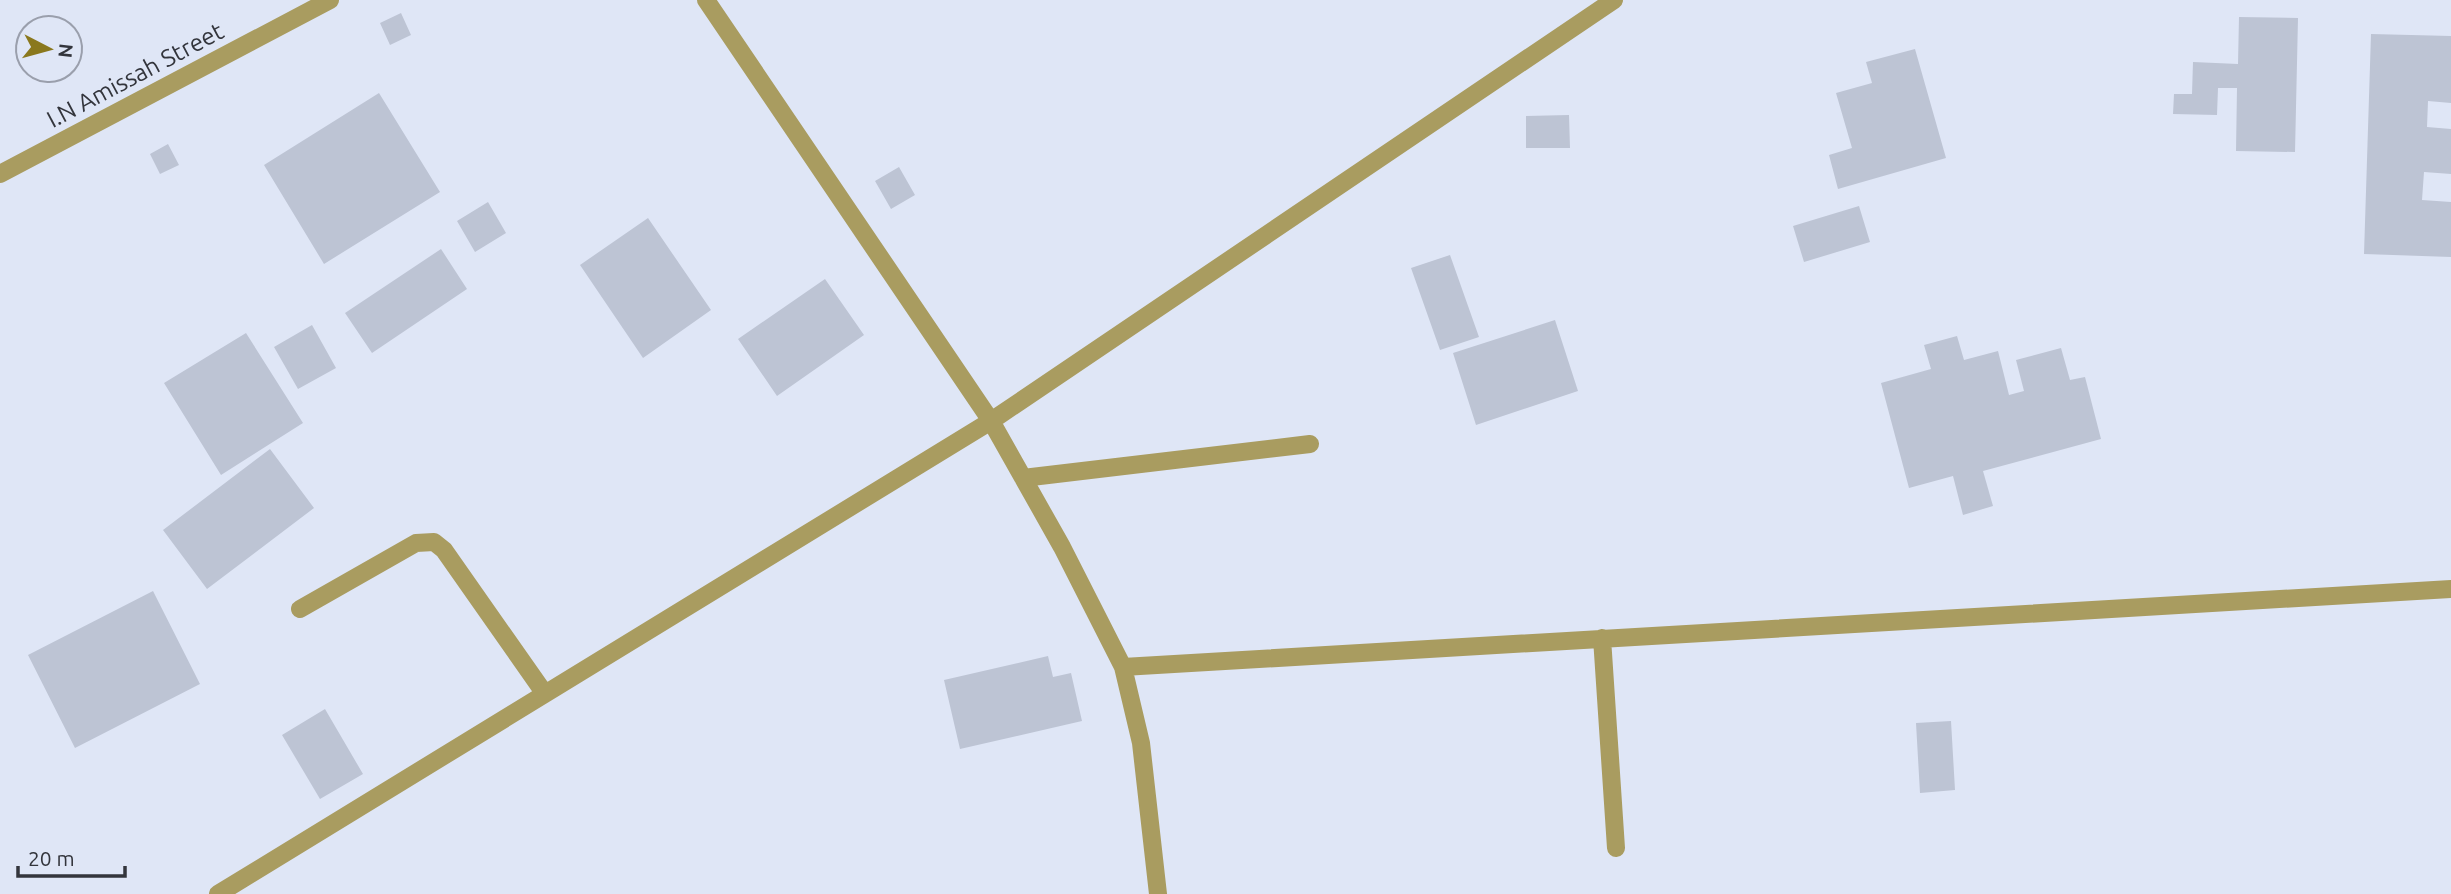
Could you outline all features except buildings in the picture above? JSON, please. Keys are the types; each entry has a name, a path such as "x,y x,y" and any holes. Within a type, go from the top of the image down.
{"street":[{"name":"I.N Amissah Street","path":"0,174 330,0"},
{"path":"706,0 991,421 1062,547 1123,667 1141,743 1158,894"},
{"path":"218,894 991,421 1614,0"},
{"path":"1023,478 1310,444"},
{"path":"300,609 416,543 434,542 444,550 544,694"},
{"path":"1123,667 2451,589"},
{"path":"1602,638 1616,848"}]}
